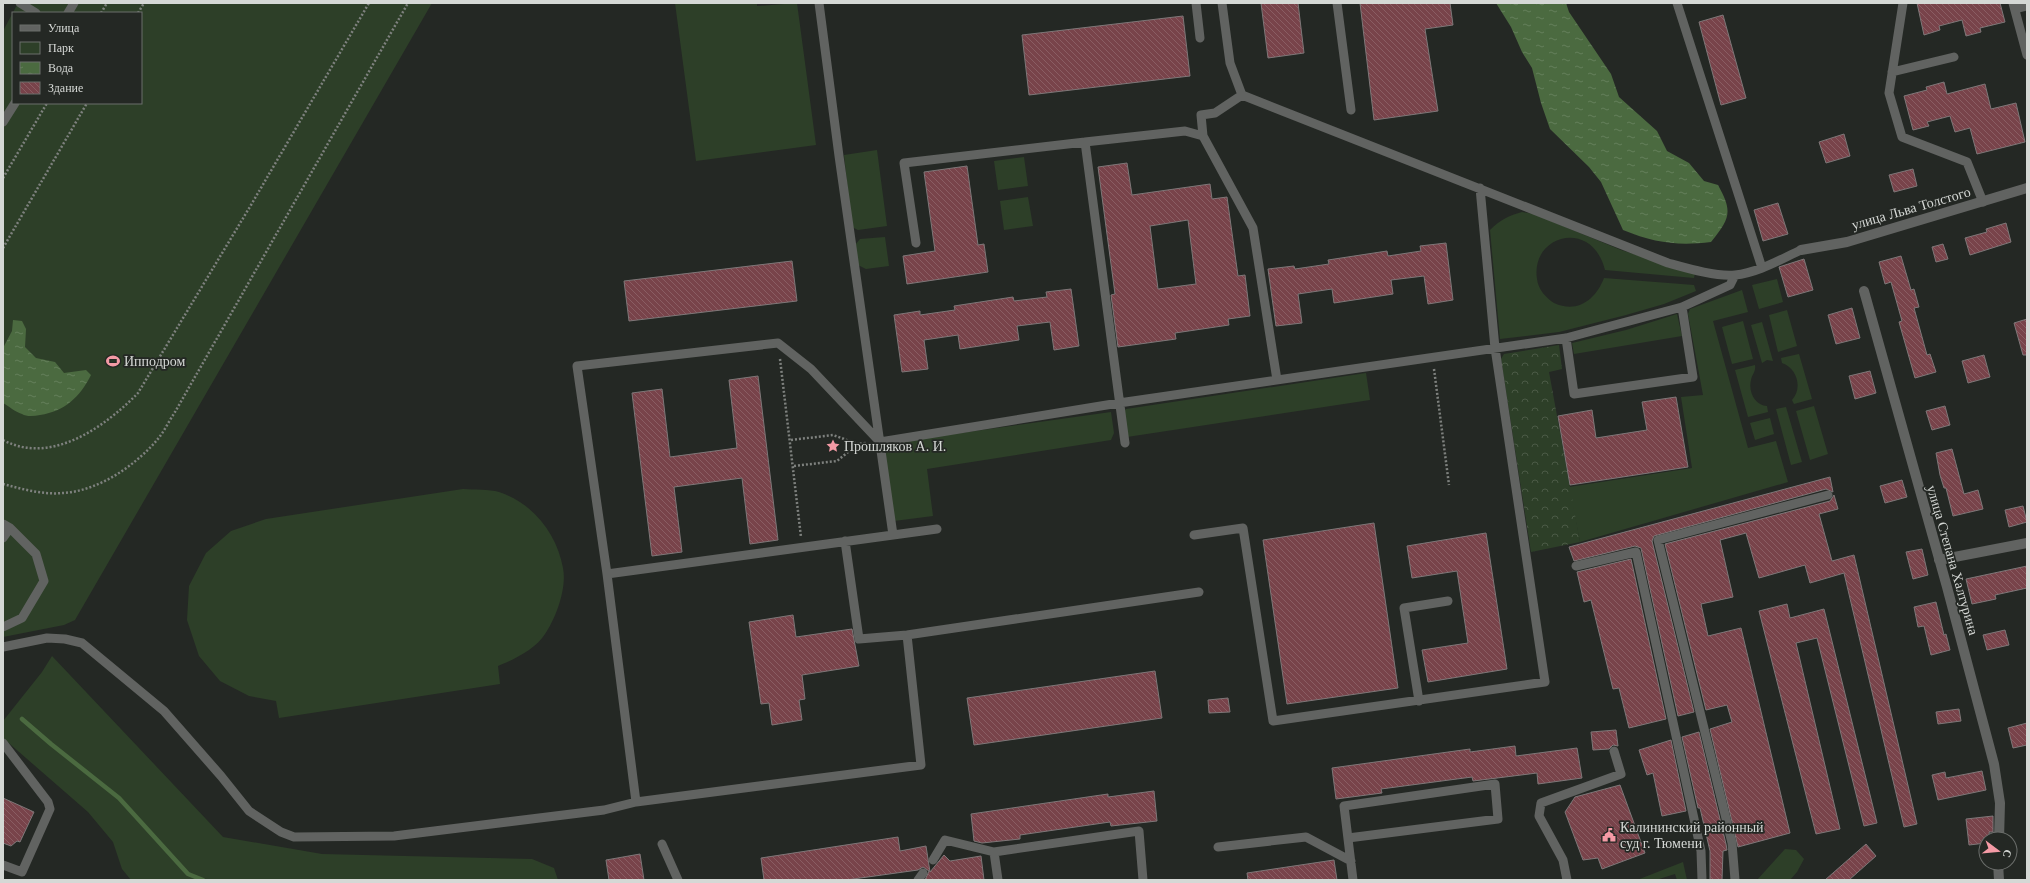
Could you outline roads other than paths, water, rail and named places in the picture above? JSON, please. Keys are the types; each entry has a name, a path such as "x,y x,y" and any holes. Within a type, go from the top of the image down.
{"street":[{"name":"улица Льва Толстого","path":"1801,250 1847,242 2027,188"},
{"name":"улица Степана Халтурина","path":"1864,291 1994,764 2000,803 1999,831"},
{"path":"1939,560 2027,543"}],"lane":[{"path":"20,3 34,12"},
{"path":"69,12 74,3"},
{"path":"820,3 838,156 893,535"},
{"path":"1196,3 1200,38"},
{"path":"1222,3 1230,63 1242,95 1480,188 1668,264 1700,271 1735,275 1762,268 1801,250"},
{"path":"1337,3 1351,110"},
{"path":"1677,3 1762,268"},
{"path":"1903,3 1889,93 1902,137 1967,162 1983,202"},
{"path":"2027,6 2014,6 2027,55"},
{"path":"1892,72 1954,56"},
{"path":"1242,95 1215,113 1201,116 1203,136 1253,228 1277,380"},
{"path":"3,122 14,104"},
{"path":"916,243 904,163 1185,131 1203,136"},
{"path":"1085,142 1125,443"},
{"path":"1194,535 1243,528 1273,721 1545,682 1495,348 1480,188"},
{"path":"880,442 1119,403 1566,338 1682,307 1730,285 1735,275"},
{"path":"1566,338 1574,394 1693,377 1682,307"},
{"path":"636,802 607,574 577,366 778,343 811,369 880,442"},
{"path":"1735,880 1732,843 1658,540 1828,495"},
{"path":"3,538 6,526 36,554 44,581 22,618 3,627"},
{"path":"607,574 802,546 937,529"},
{"path":"845,541 859,639 907,635 1199,592"},
{"path":"1576,566 1636,552 1701,851 1702,880"},
{"path":"1419,701 1404,608 1448,601"},
{"path":"3,647 47,638 65,639 82,643 164,711 221,776 249,811 281,832 294,837 394,836 604,810 636,802 921,765 907,635"},
{"path":"3,743 48,802 50,809 22,872 3,865"},
{"path":"1567,880 1563,860 1539,816 1541,803 1621,774 1614,751"},
{"path":"1348,838 1498,819 1495,784 1344,806 1353,880"},
{"path":"933,860 945,840 994,852 1138,831 1143,880"},
{"path":"1218,847 1306,837 1351,861"},
{"path":"662,844 678,880"},
{"path":"994,852 998,880"}],"water":[{"path":"1496,3 1566,3 1569,12 1611,74 1619,97 1657,131 1667,151 1689,163 1704,181 1718,185 1726,202 1727,215 1726,221 1711,242 1688,244 1656,241 1623,230 1601,182 1589,167 1550,129 1541,103 1532,68 1522,52 1511,27"},
{"path":"13,320 22,321 26,329 25,347 36,358 55,362 64,373 86,370 91,375 82,390 71,402 49,413 28,416 17,412 3,403 3,348 12,331"}],"waterway":[{"path":"22,719 119,798 188,874 203,880"}],"place":[{"name":"Ипподром","path":"113,361"},
{"name":"Прошляков А. И.","path":"833,446"},
{"name":"Калининский районный суд г. Тюмени","path":"1609,835"}]}
